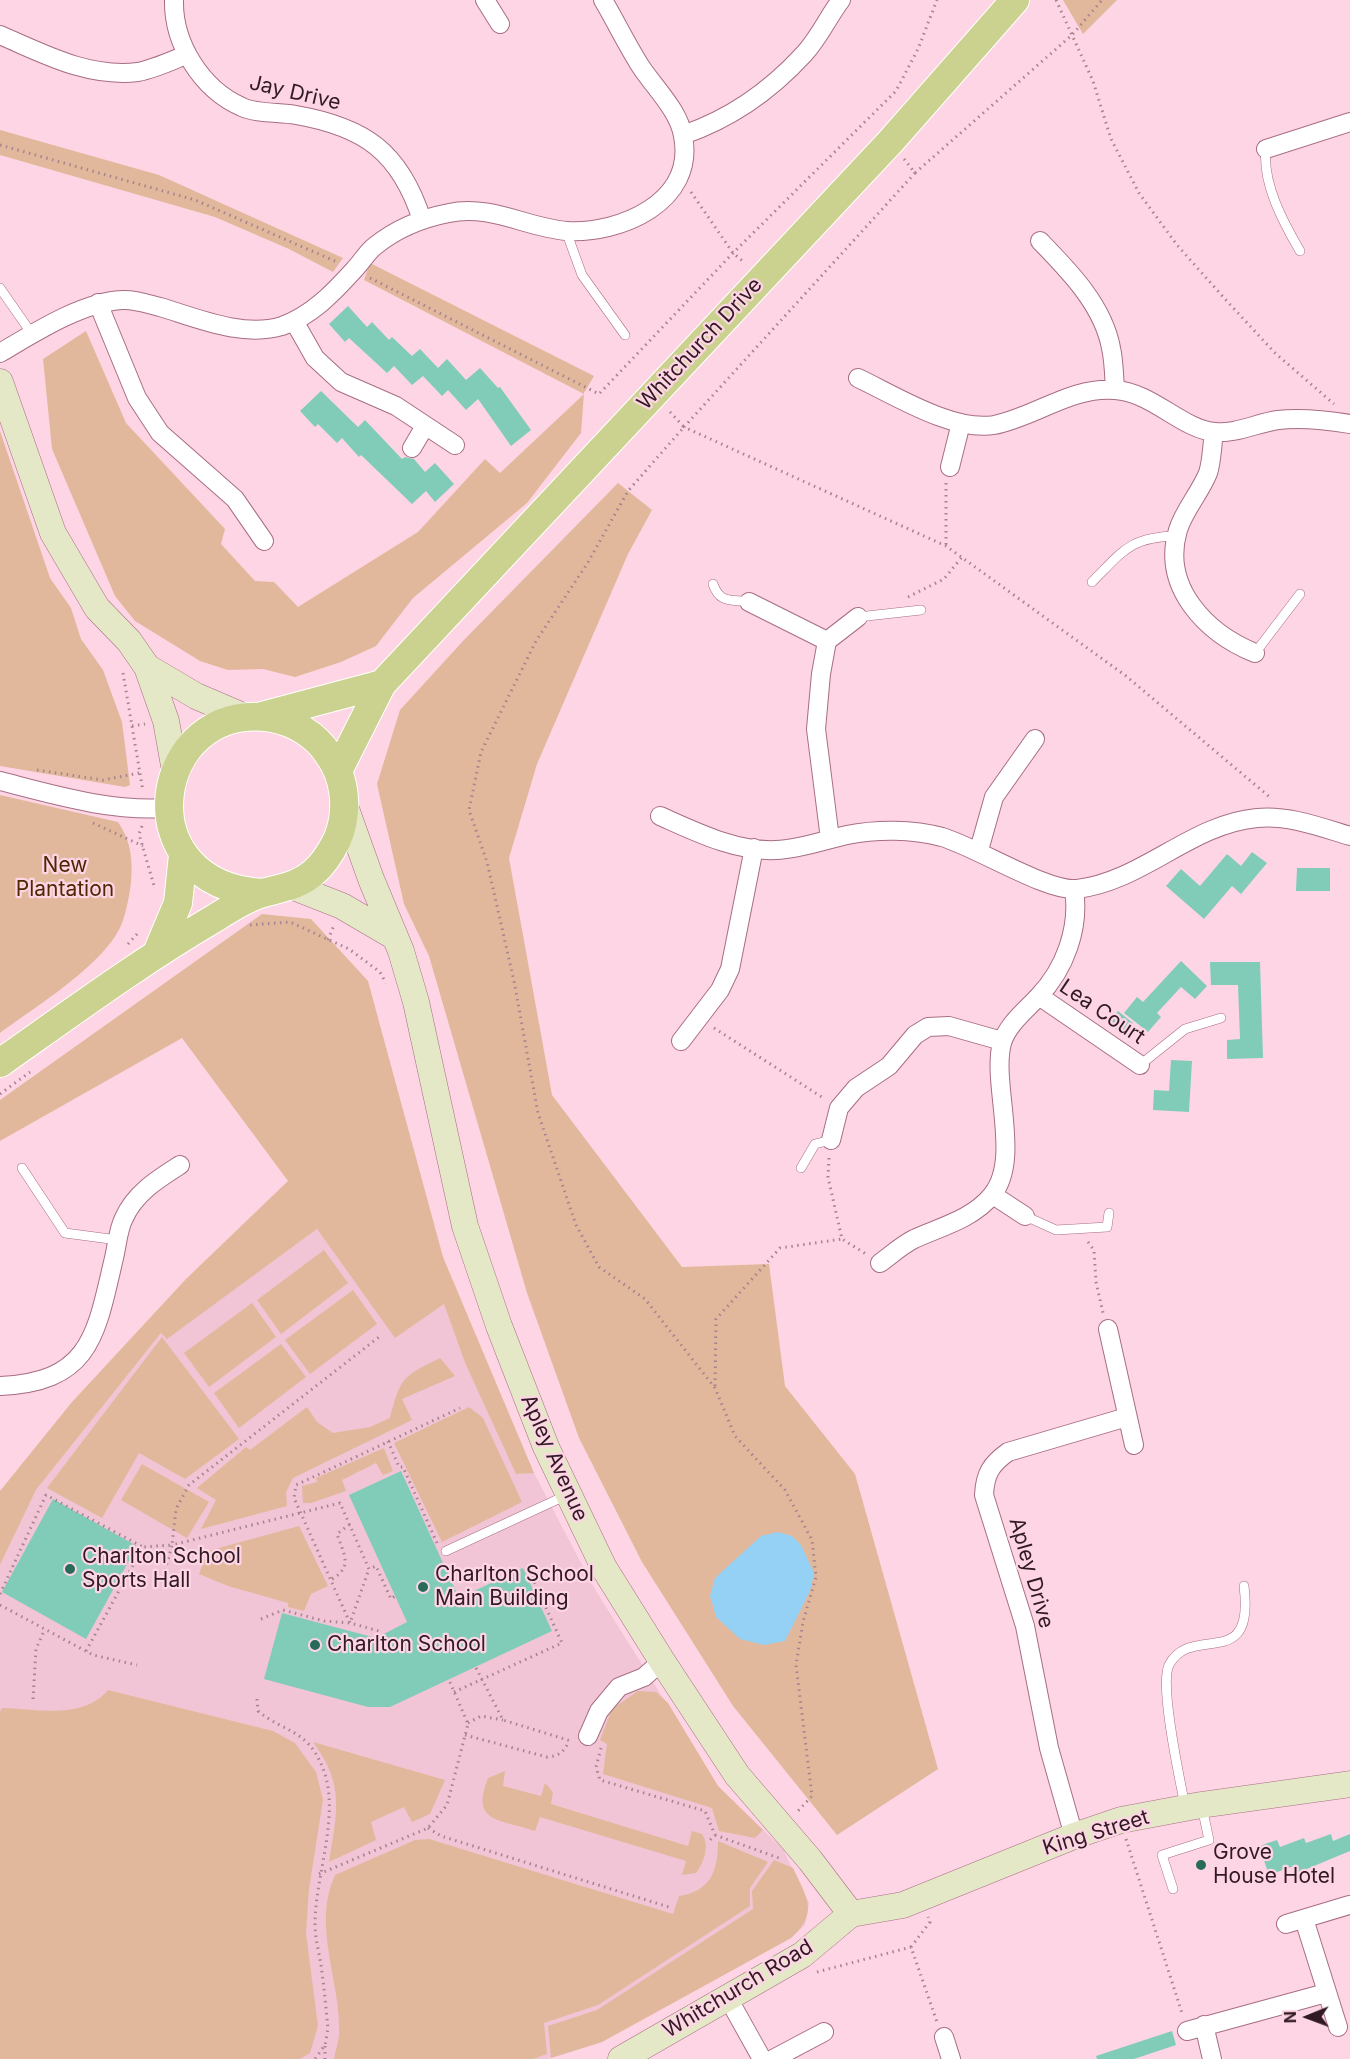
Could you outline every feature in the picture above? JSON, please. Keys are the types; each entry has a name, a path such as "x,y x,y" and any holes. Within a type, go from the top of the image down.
{"main road":[{"name":"Whitchurch Drive","path":"338,771 382,684 891,141 1015,0"},
{"path":"263,893 240,892 218,885 198,872 183,855 172,832 168,808 169,789 175,771 191,745 216,726 382,684"},
{"path":"148,943 218,916 263,893 291,886 313,873 330,854 341,831 345,806 338,771 328,753 315,738 299,727 280,719 253,716"},
{"path":"0,1063 148,943 178,903 183,855"}],"street":[{"name":"Jay Drive","path":"174,0 177,30 186,56 212,86 242,107 335,123 361,134 387,154 414,198 422,220"},
{"path":"485,0 500,24"},
{"path":"0,352 98,303 125,299 247,330 279,327 294,321 328,298 374,246 422,220 452,212 486,212 566,231 599,230 629,221 649,211 664,200 676,180 684,153 683,135 675,115 640,64 603,0"},
{"path":"683,135 704,128 751,103 805,53 833,3"},
{"path":"0,35 75,66 108,72 139,72 186,56"},
{"path":"1266,148 1350,122"},
{"path":"1040,242 1078,280 1099,316 1111,346 1115,390"},
{"path":"98,303 137,398 160,433 235,499 264,541"},
{"path":"294,321 315,358 341,382 396,406 455,446"},
{"path":"858,378 961,423 992,425 1069,397 1088,392 1115,390 1136,394 1196,426 1214,432 1299,418 1350,424"},
{"path":"0,382 53,534 97,608 129,641 147,667 166,722 175,771"},
{"path":"950,467 961,423"},
{"path":"412,448 425,426"},
{"path":"1214,432 1209,471 1176,536 1173,555 1184,597 1204,621 1238,646 1255,653"},
{"path":"749,602 827,641"},
{"path":"830,839 816,729 821,674 827,641 858,617"},
{"path":"147,667 196,696 253,716"},
{"path":"979,850 994,797 1035,739"},
{"path":"0,781 104,805 147,810 168,808"},
{"name":"Apley Avenue","path":"345,806 395,937 416,1002 465,1226 499,1326 546,1447 604,1568 737,1775 851,1914"},
{"path":"660,816 700,834 754,848 776,850 850,834 905,831 941,837 979,850 1049,884 1074,889 1102,883 1135,871 1203,833 1235,822 1257,818 1292,819 1350,836"},
{"path":"681,1041 720,990 730,969 754,848"},
{"path":"291,886 342,906 395,937"},
{"path":"880,1263 911,1240 959,1221 993,1195 1002,1171 1005,1147 999,1062 1002,1041 1022,1012 1039,996 1068,952 1074,924 1074,889"},
{"name":"Lea Court","path":"1039,996 1140,1065"},
{"path":"831,1140 839,1108 856,1088 889,1066 915,1035 928,1027 949,1026 1002,1041"},
{"path":"0,1386 18,1385 55,1377 77,1361 94,1335 124,1218 147,1187 180,1165"},
{"path":"993,1195 1025,1216"},
{"path":"1108,1329 1134,1445"},
{"name":"Apley Drive","path":"1074,1836 1049,1748 1025,1626 984,1495 985,1478 993,1463 1008,1452 1127,1417"},
{"path":"586,1742 599,1711 619,1687 644,1677 663,1661"},
{"name":"King Street","path":"851,1914 896,1906 920,1898 1074,1836 1121,1820 1193,1807 1349,1788"},
{"path":"1286,1924 1349,1905"},
{"name":"Whitchurch Road","path":"621,2059 802,1955 851,1914"},
{"path":"1304,1919 1338,2027"},
{"path":"1186,2027 1204,2025 1326,1993"},
{"path":"728,1998 762,2059"},
{"path":"1204,2025 1212,2059"},
{"path":"773,2059 824,2032"},
{"path":"944,2037 951,2059"}],"lane":[{"path":"1266,148 1264,161 1270,182 1285,225 1300,251"},
{"path":"566,231 582,275 625,335"},
{"path":"0,288 32,334"},
{"path":"1092,582 1128,547 1144,538 1176,536"},
{"path":"713,584 717,595 723,601 749,602"},
{"path":"1255,653 1300,594"},
{"path":"858,617 921,610"},
{"path":"1140,1065 1185,1029 1221,1017"},
{"path":"801,1168 815,1144 831,1140"},
{"path":"22,1168 65,1233 118,1240"},
{"path":"1025,1216 1056,1230 1107,1227 1109,1213"},
{"path":"446,1551 569,1494"},
{"path":"1173,1889 1162,1855 1209,1840 1193,1807 1174,1744 1167,1690 1168,1667 1176,1655 1188,1648 1229,1641 1234,1636 1247,1610 1244,1586"}],"path":[{"path":"0,145 195,200 354,270 599,394 733,253 896,91 918,49 937,0"},
{"path":"782,1828 812,1797 796,1665 803,1622 816,1577 812,1540 785,1490 735,1436 715,1388 645,1299 599,1267 576,1225 538,1113 514,981 487,861 469,810 481,752 536,641 588,564 628,491 915,173 1072,35 1102,0"},
{"path":"1056,1 1094,81 1111,139 1145,201 1177,245 1268,345 1338,407"},
{"path":"891,141 915,173"},
{"path":"676,180 687,187 733,253 761,279"},
{"path":"653,394 684,427 946,546 1126,676 1274,801 1275,818"},
{"path":"946,546 944,487 950,467"},
{"path":"904,598 944,579 962,557"},
{"path":"129,641 122,666 141,783"},
{"path":"34,770 103,780 139,773"},
{"path":"86,819 143,846"},
{"path":"140,834 156,892"},
{"path":"243,926 290,922 349,949 380,972 390,989"},
{"path":"123,948 148,943"},
{"path":"699,1018 839,1108"},
{"path":"0,1094 39,1066"},
{"path":"831,1140 828,1177 842,1239"},
{"path":"715,1388 716,1319 780,1248 842,1239 880,1263"},
{"path":"1080,1242 1090,1242 1094,1250 1095,1282 1108,1329"},
{"path":"162,1582 172,1545 176,1509 189,1485 380,1337"},
{"path":"350,1623 294,1497 296,1485 460,1408"},
{"path":"388,1441 399,1467 403,1467 438,1546 446,1551"},
{"path":"0,1594 46,1495 143,1547 172,1545 340,1503 369,1569 350,1623"},
{"path":"332,1579 345,1567 347,1558 337,1534 350,1524"},
{"path":"86,1651 143,1547"},
{"path":"369,1569 376,1566 391,1599 395,1596"},
{"path":"454,1692 562,1643 540,1599 527,1566"},
{"path":"0,1605 86,1651 136,1665"},
{"path":"261,1620 283,1610 324,1621 350,1623 379,1631 381,1636"},
{"path":"33,1700 36,1649 45,1629"},
{"path":"476,1668 503,1720"},
{"path":"319,1874 428,1828 447,1805 468,1724 449,1680"},
{"path":"257,1699 258,1711 268,1720 296,1731 322,1764 329,1788 329,1818 319,1874 315,1927 328,2029 325,2059"},
{"path":"468,1724 481,1716 503,1720 569,1741 586,1742 601,1748 596,1767 600,1780 705,1811 715,1835 785,1860"},
{"path":"465,1735 547,1757 556,1756 565,1750 569,1741"},
{"path":"1121,1820 1186,2027"},
{"path":"428,1828 441,1836 672,1908"},
{"path":"710,1840 715,1835"},
{"path":"802,1955 812,1974 911,1947 930,1922 920,1898"},
{"path":"911,1947 944,2037"},
{"path":"315,2059 325,2045"}],"shaded area":[{"name":"Charlton School","path":"317,1229 395,1337 444,1303 465,1363 516,1473 534,1473 593,1586 718,1786 783,1849 809,1903 805,1925 791,1938 602,2042 548,2059 0,2059 0,1565 36,1490 161,1333 167,1338"}],"green space":[{"path":"1063,0 1117,0 1083,34"},
{"path":"0,130 159,175 343,258 333,272 289,249 215,217 0,155"},
{"path":"370,263 594,376 584,394 364,280"},
{"path":"86,331 126,423 225,529 221,544 255,581 274,582 298,607 418,532 485,459 500,473 584,394 581,433 527,503 413,598 376,646 341,662 295,677 263,669 228,670 200,661 135,621 115,596 52,449 43,359"},
{"path":"0,431 50,578 71,608 81,639 103,670 122,722 130,785 125,787 0,766"},
{"path":"618,483 652,510 628,554 537,764 509,858 552,1095 682,1267 769,1264 785,1386 855,1474 938,1769 837,1835 733,1706 642,1562 579,1438 527,1293 429,956 404,904 377,784 400,710 463,641"},
{"name":"New Plantation","path":"0,795 118,822 128,844 132,866 127,908 114,938 86,969 0,1033"},
{"path":"262,914 311,919 368,981 443,1257 534,1473 516,1474 465,1363 444,1304 395,1338 317,1229 167,1339 161,1333 36,1490 0,1565 0,1491 72,1402 186,1279 288,1181 182,1038 0,1141 0,1100"},
{"path":"324,1250 348,1283 281,1334 257,1300"},
{"path":"353,1290 377,1324 310,1374 285,1340"},
{"path":"252,1303 276,1337 209,1387 184,1353"},
{"path":"162,1337 239,1439 185,1479 139,1453 102,1518 47,1488"},
{"path":"281,1344 306,1377 239,1428 214,1393"},
{"path":"440,1358 455,1376 402,1399 412,1420 293,1478 286,1492 287,1506 201,1529 216,1500 197,1488 246,1447 250,1450 307,1407 317,1422 333,1433 370,1427 390,1418 397,1394 405,1380"},
{"path":"469,1407 483,1418 522,1502 442,1542 394,1443"},
{"path":"384,1448 393,1471 383,1475 376,1463 342,1480 346,1491 311,1503 303,1503 302,1486 317,1482 316,1478"},
{"path":"142,1464 209,1502 187,1538 121,1500"},
{"path":"299,1526 328,1586 311,1594 304,1611 288,1607 288,1603 228,1586 199,1574 208,1551"},
{"path":"108,1690 273,1731 295,1743 316,1772 323,1800 309,1889 306,1933 318,2026 310,2053 300,2059 0,2059 0,1712 2,1708 44,1711 73,1709 86,1706"},
{"path":"638,1691 656,1692 668,1703 718,1786 763,1830 755,1838 719,1831 712,1808 603,1774 607,1744 600,1740 612,1709"},
{"path":"313,1742 445,1780 430,1814 412,1822 404,1807 371,1822 376,1840 329,1862 336,1799 330,1772"},
{"path":"505,1771 503,1786 541,1796 545,1783 553,1792 551,1804 688,1846 692,1831 702,1834 706,1849 701,1864 696,1873 682,1875 686,1861 540,1817 535,1831 500,1821 486,1811 483,1804 483,1793 488,1778"},
{"path":"429,1839 673,1914 679,1896 699,1890 710,1878 716,1862 718,1841 768,1862 750,1888 750,1906 598,2005 544,2023 547,2054 533,2059 334,2059 339,2036 339,2016 329,1955 326,1914 328,1894 335,1875 415,1840"},
{"path":"774,1860 793,1868 808,1905 805,1921 791,1938 602,2042 551,2058 548,2026 597,2010 753,1909 752,1891"}],"water":[{"path":"778,1532 792,1536 801,1545 814,1573 810,1591 785,1641 764,1645 740,1639 716,1617 710,1596 715,1578 761,1536"}],"building":[{"path":"348,306 367,327 372,322 389,340 392,337 412,356 420,349 438,368 447,359 466,380 480,368 498,388 500,387 531,430 511,446 478,399 466,410 448,390 442,396 423,376 412,385 394,366 387,373 349,338 345,342 329,324"},
{"path":"321,391 358,427 365,420 402,459 405,457 414,459 425,472 435,463 454,484 435,502 426,491 412,504 361,455 359,457 342,438 337,443 318,424 315,427 300,411"},
{"path":"1252,852 1267,863 1241,894 1232,886 1204,919 1166,886 1181,869 1200,886 1227,854 1241,866"},
{"path":"1297,868 1330,868 1330,891 1296,891"},
{"path":"1181,961 1207,986 1195,999 1181,987 1157,1013 1161,1017 1148,1032 1124,1013 1137,997 1143,1002"},
{"path":"1210,962 1260,962 1263,1058 1227,1059 1227,1040 1240,1039 1238,985 1211,985"},
{"path":"1118,1011 1133,1023 1123,1035 1108,1023"},
{"path":"1171,1060 1192,1061 1189,1112 1153,1110 1154,1090 1169,1091"},
{"name":"Charlton School Main Building","path":"401,1471 459,1598 523,1568 552,1631 390,1707 368,1707 264,1679 282,1613 376,1638 407,1622 349,1495"},
{"name":"Charlton School Sports Hall","path":"53,1499 137,1546 86,1639 2,1592"},
{"path":"1331,1834 1333,1841 1350,1834 1350,1851 1297,1873 1294,1866 1269,1875 1259,1846 1277,1840 1280,1847 1304,1838 1306,1843"},
{"path":"1172,2031 1176,2045 1134,2059 1097,2059 1096,2056"}],"place":[{"name":"Charlton School Sports Hall","path":"70,1569"},
{"name":"Charlton School Main Building","path":"423,1587"},
{"name":"Charlton School","path":"315,1645"},
{"name":"Grove House Hotel","path":"1201,1865"}]}
